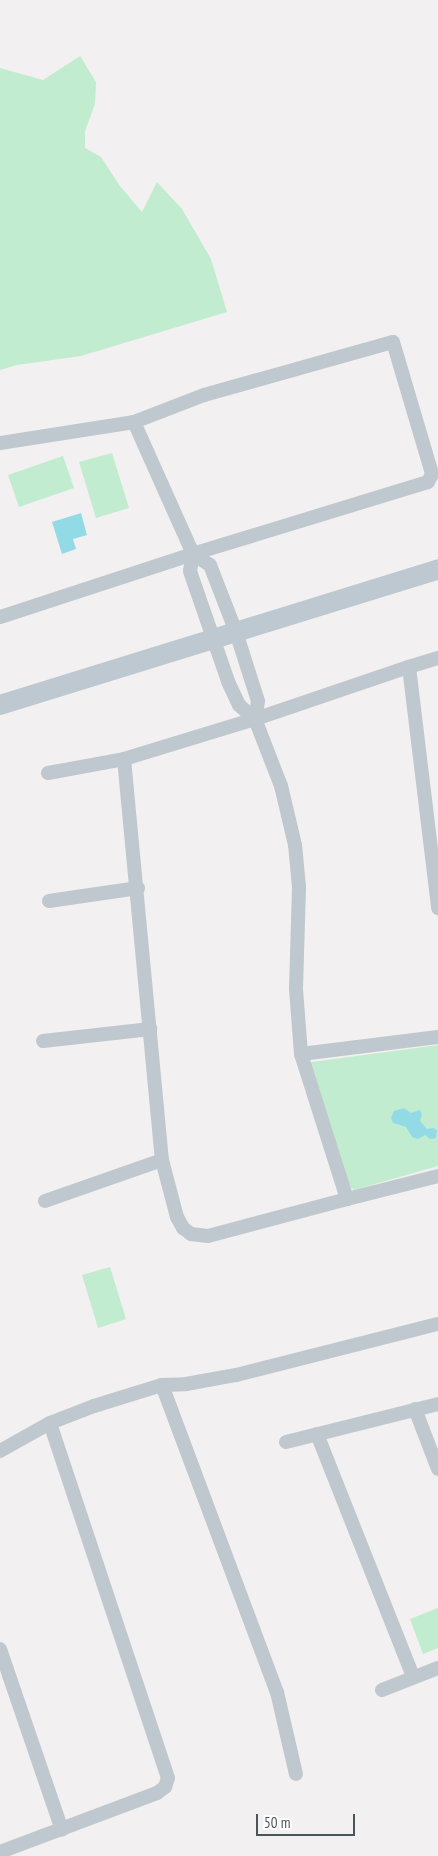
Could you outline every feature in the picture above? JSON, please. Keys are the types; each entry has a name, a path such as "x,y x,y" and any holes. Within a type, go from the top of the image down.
{"street":[{"path":"0,443 134,422 204,395 393,342 432,474 428,482 193,554 0,617"},
{"path":"134,422 193,554 210,565 236,632 258,700 255,719"},
{"path":"193,554 190,571 214,640 239,705 255,719 281,786 295,845 299,887 296,990 301,1054 347,1199"},
{"path":"0,705 438,569"},
{"path":"48,773 124,758 255,719 438,658"},
{"path":"410,667 438,908"},
{"path":"124,758 138,888 162,1160 176,1218 183,1228 191,1234 208,1236 438,1176"},
{"path":"49,902 138,888"},
{"path":"43,1041 150,1029"},
{"path":"301,1054 438,1037"},
{"path":"45,1201 162,1160"},
{"path":"0,1451 50,1424 94,1406 162,1385 186,1384 236,1375 438,1324"},
{"path":"162,1385 277,1692 296,1774"},
{"path":"286,1442 438,1404"},
{"path":"415,1409 438,1469"},
{"path":"0,1852 158,1793 165,1787 168,1778 50,1424"},
{"path":"317,1434 413,1677"},
{"path":"0,1650 62,1830"},
{"path":"382,1690 438,1668"}],"green space":[{"path":"80,56 96,82 95,104 85,131 85,148 101,157 120,186 142,212 157,182 182,209 211,259 227,312 81,356 17,365 0,370 0,68 43,80"},
{"path":"112,453 129,508 96,518 79,462"},
{"path":"63,456 74,488 19,507 8,475"},
{"path":"438,1045 438,1166 354,1190 344,1183 306,1066 312,1062"},
{"path":"110,1267 126,1319 98,1328 82,1275"},
{"path":"438,1608 438,1648 423,1654 410,1619"}],"water":[{"path":"81,513 87,535 73,539 76,549 62,554 52,522"},
{"path":"404,1108 411,1113 420,1110 422,1114 420,1121 427,1129 433,1128 437,1130 436,1138 430,1139 425,1135 418,1139 412,1137 406,1127 393,1123 391,1118 394,1111"}]}
